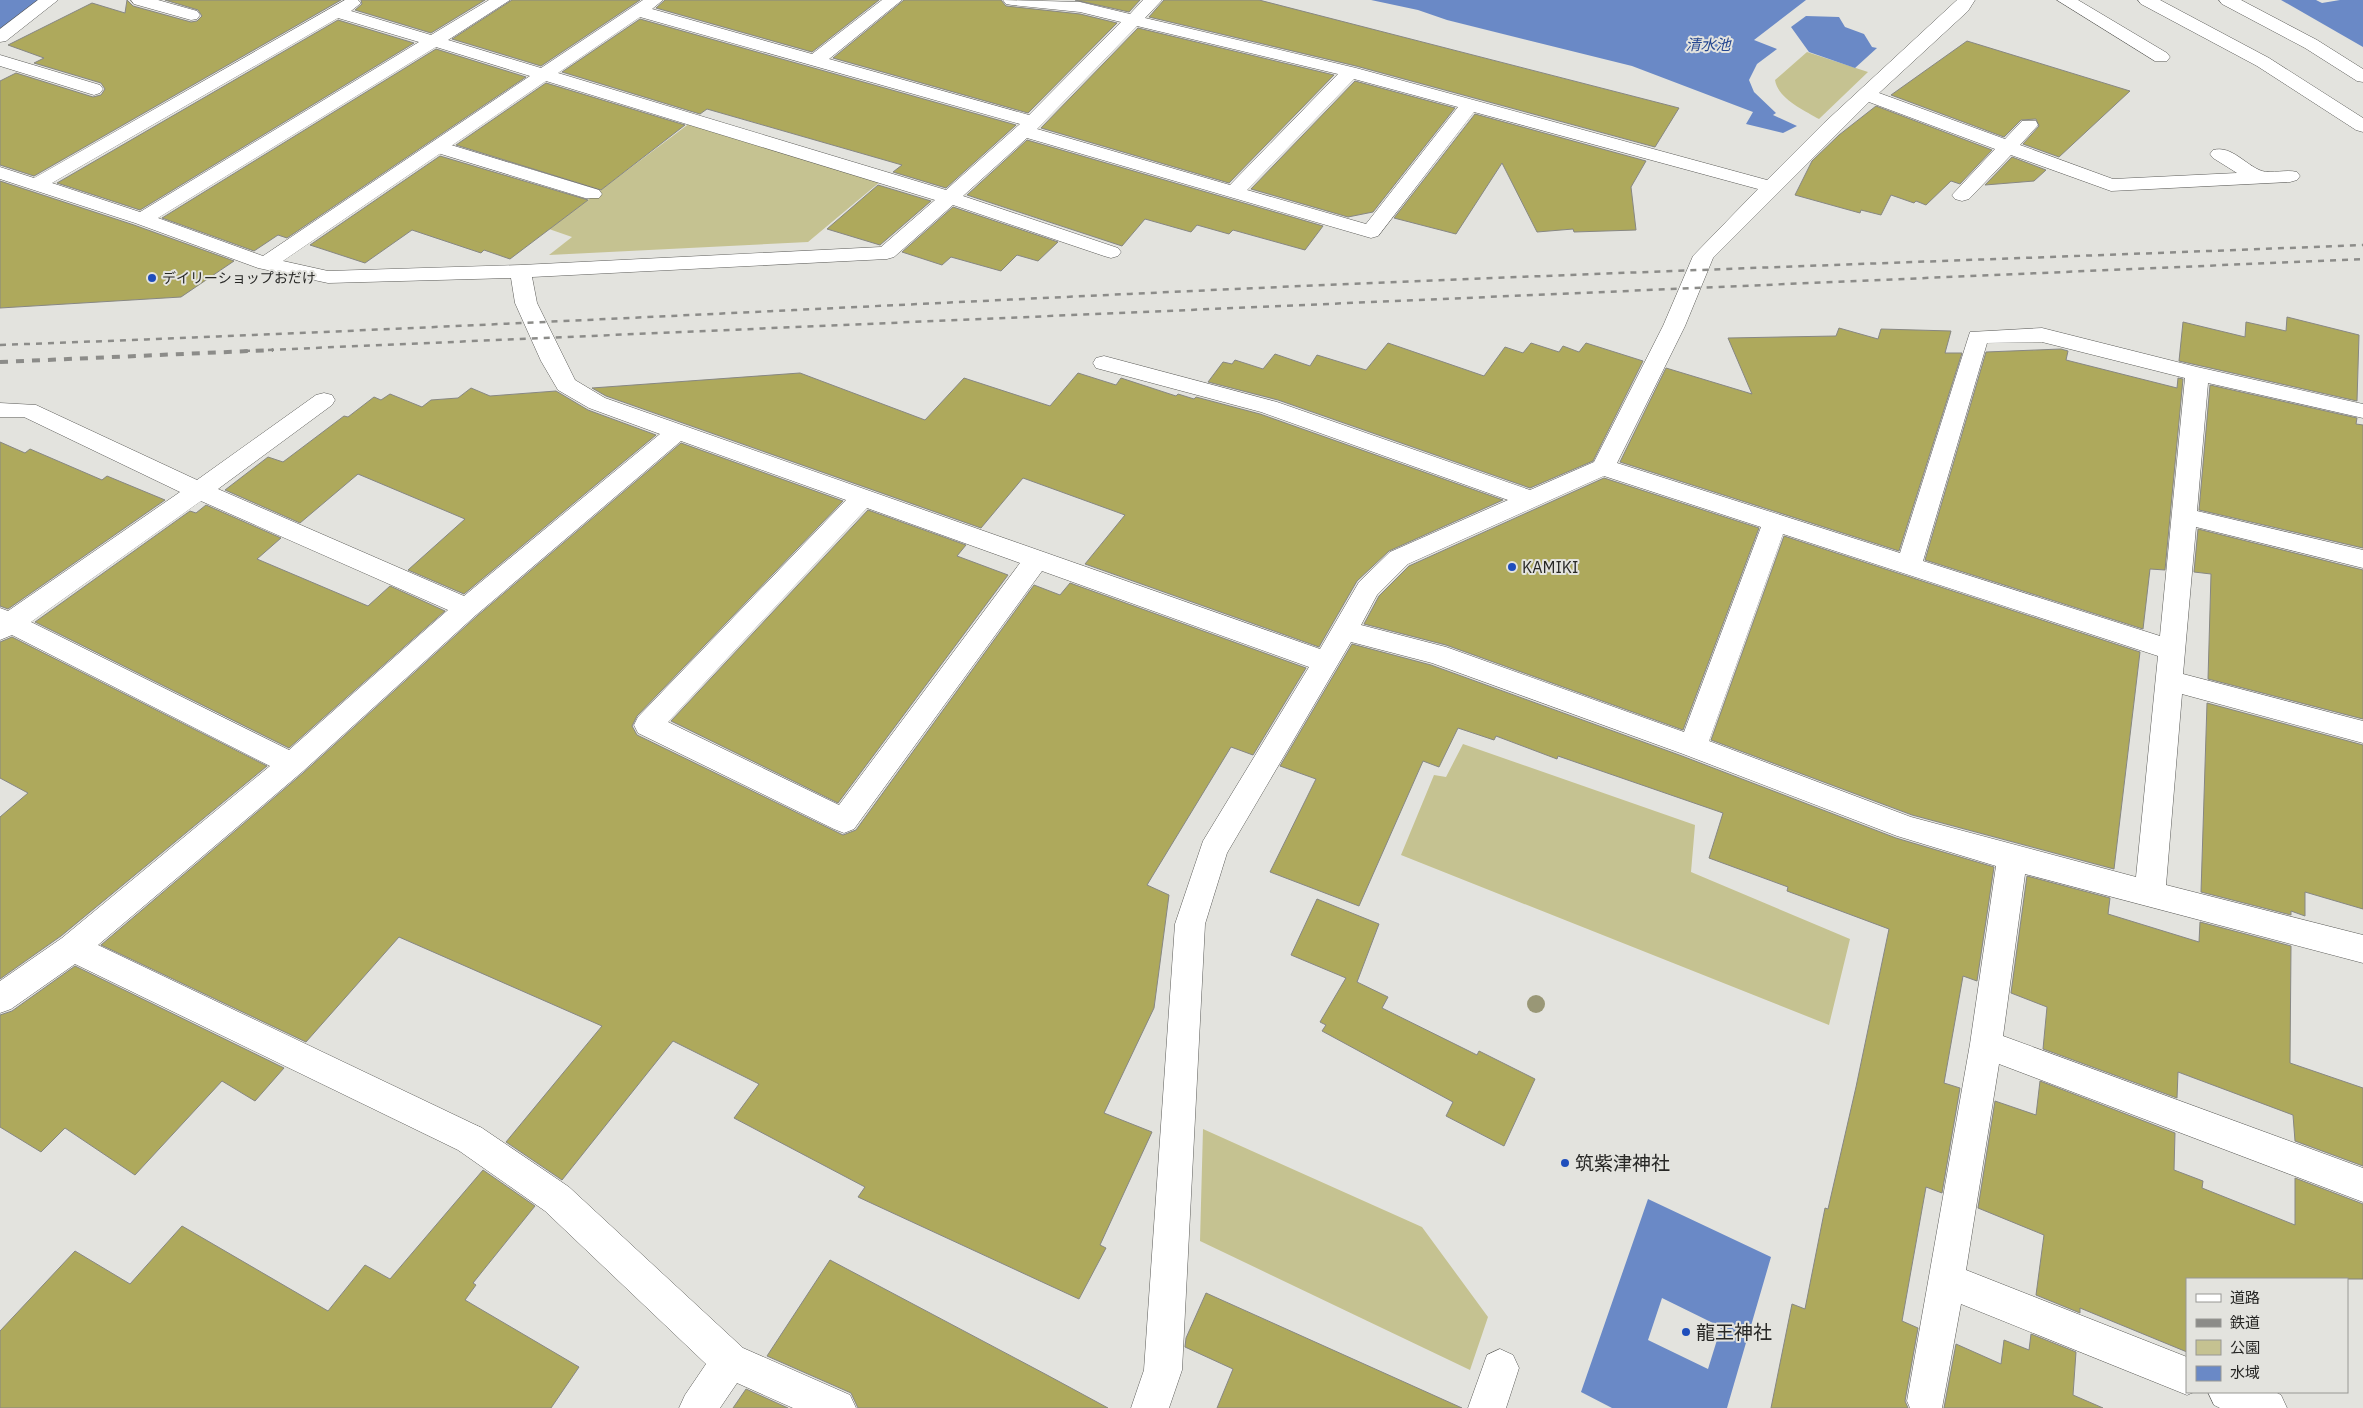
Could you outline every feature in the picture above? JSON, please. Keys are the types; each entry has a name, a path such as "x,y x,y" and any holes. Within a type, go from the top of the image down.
{"street":[{"path":"0,37 50,0"},
{"path":"140,0 191,15"},
{"path":"35,185 357,0"},
{"path":"142,219 501,0"},
{"path":"266,264 654,0"},
{"path":"815,61 893,0"},
{"path":"1012,0 1080,7 1350,72 1771,186"},
{"path":"0,174 142,219 266,264 328,277 521,271 887,253 1029,127 1153,0"},
{"path":"2066,0 2161,57"},
{"path":"2147,0 2263,62 2363,126"},
{"path":"2228,0 2311,44 2363,77"},
{"path":"1150,1408 1163,1370 1190,924 1213,850 1346,631 1368,589 1399,558 1602,467 1674,326 1703,256 1830,127 1867,95 1958,3"},
{"path":"638,11 815,61 1234,192 1371,232 1470,104"},
{"path":"337,12 951,198 1111,252"},
{"path":"0,60 94,89"},
{"path":"1234,192 1350,72"},
{"path":"1867,95 2111,185 2290,176"},
{"path":"1962,195 2029,125"},
{"path":"438,147 592,194"},
{"path":"2220,154 2260,178"},
{"path":"521,271 526,303 552,361 566,385 597,403 1326,662"},
{"path":"1909,566 1978,338 2042,335 2197,374 2363,411"},
{"path":"1104,363 1268,407 1531,499"},
{"path":"2150,894 2197,374"},
{"path":"3,623 199,491 324,400"},
{"path":"2,411 28,410 199,491 467,608"},
{"path":"0,999 73,948 292,764 467,608 678,431"},
{"path":"1602,467 2172,650"},
{"path":"863,497 648,725 844,821 1037,559"},
{"path":"2184,516 2363,560"},
{"path":"1692,746 1775,522"},
{"path":"3,623 292,764"},
{"path":"1346,631 1437,654 1692,746 1907,828 2012,858 2363,949"},
{"path":"2169,680 2363,732"},
{"path":"1926,1401 1986,1044 2012,858"},
{"path":"73,948 470,1139 556,1199 730,1361 837,1408"},
{"path":"1986,1044 2363,1185"},
{"path":"1947,1280 2186,1376"},
{"path":"698,1408 730,1361"},
{"path":"1487,1408 1500,1368"},
{"path":"2230,1393 2268,1408"}],"green space":[{"path":"1807,52 1868,72 1819,119 1786,98 1777,87 1775,80"},
{"path":"690,123 881,181 808,242 549,255 572,237 549,229"},
{"path":"1463,744 1695,825 1691,872 1850,939 1829,1025 1401,855 1434,775 1446,777"},
{"path":"1203,1129 1422,1227 1488,1317 1470,1370 1200,1241"}],"water":[{"name":"清水池","path":"1371,0 1806,0 1754,40 1777,49 1757,64 1749,80 1754,92 1776,113 1773,115 1797,126 1783,133 1746,124 1753,112 1632,66 1447,20 1418,10"},
{"path":"2281,0 2316,0 2322,3 2340,0 2363,0 2363,47"},
{"path":"1806,16 1839,17 1845,27 1864,34 1872,47 1877,48 1855,68 1809,52 1791,27"},
{"path":"1648,1199 1771,1257 1727,1408 1612,1408 1581,1392","holes":["1662,1298 1721,1327 1708,1369 1648,1340"]}],"building":[{"path":"127,0 133,6 191,22 197,21 202,16 198,10 165,0 341,0 34,176 0,165 0,81 16,73 93,97 101,95 105,89 101,83 34,63 44,58 8,45 92,3 125,13"},
{"path":"361,0 485,0 431,33 355,10 362,4"},
{"path":"512,0 640,0 541,66 452,39"},
{"path":"665,0 879,0 812,52 656,8"},
{"path":"904,0 1001,0 1006,6 1080,14 1117,23 1028,113 833,58"},
{"path":"1075,0 1140,0 1129,12"},
{"path":"1164,0 1259,0 1679,108 1655,147 1356,66 1149,17"},
{"path":"640,19 1016,125 946,188 893,172 902,165 707,109 700,114 562,72"},
{"path":"338,20 414,43 140,210 57,183"},
{"path":"1138,28 1334,75 1229,183 1041,128"},
{"path":"1967,41 2130,91 2059,157 2023,144 2039,126 2036,119 2021,120 2004,137 1891,95"},
{"path":"436,49 526,77 287,238 278,235 254,251 162,218"},
{"path":"1355,81 1455,108 1373,212 1348,217 1251,189"},
{"path":"546,83 685,125 601,190 456,145"},
{"path":"1876,106 1992,150 1960,184 1951,181 1926,205 1891,195 1881,215 1861,210 1860,213 1795,195 1812,161 1839,135"},
{"path":"1475,114 1646,161 1631,187 1636,230 1574,232 1573,229 1537,232 1502,163 1456,234 1394,218"},
{"path":"1027,140 1323,226 1305,250 1233,230 1229,234 1197,225 1191,232 1145,219 1122,246 967,195"},
{"path":"440,156 588,200 510,259 484,250 481,253 412,230 365,263 310,245"},
{"path":"2012,157 2046,170 2034,181 1985,185"},
{"path":"0,181 134,225 234,261 181,297 0,308"},
{"path":"878,185 931,201 880,245 827,229"},
{"path":"953,207 1058,242 1038,261 1017,255 1001,271 951,257 942,265 902,252"},
{"path":"2287,317 2359,335 2357,401 2179,361 2183,322 2245,337 2246,322 2286,331"},
{"path":"1839,328 1878,339 1881,329 1951,331 1945,353 1962,353 1899,551 1620,462 1666,368 1752,394 1728,338 1836,336"},
{"path":"1388,343 1484,376 1505,347 1523,353 1531,343 1559,352 1563,346 1579,352 1586,343 1643,361 1593,461 1530,488 1278,400 1208,382 1223,362 1232,364 1235,360 1263,369 1275,354 1310,366 1317,355 1366,370"},
{"path":"2061,349 2068,351 2066,360 2177,388 2178,378 2183,379 2165,570 2150,569 2143,629 1925,560 1986,352"},
{"path":"800,373 925,420 964,378 1050,406 1078,373 1116,385 1121,378 1176,396 1178,394 1194,399 1196,397 1260,414 1503,500 1389,551 1357,581 1319,647 1085,564 1125,515 1023,478 981,528 606,396 592,388"},
{"path":"2210,385 2357,418 2356,424 2363,425 2363,548 2199,510"},
{"path":"471,388 490,396 556,391 588,410 656,435 464,594 408,570 465,519 358,474 300,523 225,490 268,457 283,462 344,416 348,417 374,397 381,400 390,394 422,407 431,400 458,398"},
{"path":"0,442 25,453 30,449 102,480 107,476 165,500 8,609 0,606"},
{"path":"681,443 843,501 637,716 632,726 637,735 843,835 856,830 1034,585 1060,595 1070,583 1306,668 1253,755 1231,747 1147,885 1169,895 1154,1008 1104,1113 1152,1132 1100,1245 1106,1248 1079,1299 858,1197 865,1187 734,1118 759,1084 673,1041 562,1180 506,1142 602,1026 399,937 306,1042 101,945 303,773 477,616"},
{"path":"1604,478 1759,528 1683,730 1446,645 1364,624 1379,596 1409,566"},
{"path":"206,505 281,538 257,559 368,606 390,586 445,611 289,748 35,622 190,511 196,513"},
{"path":"868,510 966,545 957,556 1008,575 838,803 671,721"},
{"path":"2198,529 2363,570 2363,719 2208,679 2211,574 2194,572"},
{"path":"1784,536 2140,652 2114,869 1912,815 1711,740"},
{"path":"12,637 267,766 61,936 0,979 0,817 28,793 0,778 0,642"},
{"path":"1352,644 1431,665 1682,756 1896,838 1994,867 1977,981 1963,976 1944,1083 1960,1088 1942,1193 1926,1187 1902,1321 1918,1328 1905,1401 1908,1408 1771,1408 1792,1304 1805,1309 1825,1208 1828,1209 1889,929 1787,891 1788,887 1709,858 1723,813 1558,756 1557,759 1496,736 1494,740 1458,728 1439,767 1423,761 1359,906 1270,872 1316,779 1280,766"},
{"path":"2207,703 2363,745 2363,909 2305,892 2305,916 2291,911 2291,915 2201,892"},
{"path":"2027,876 2110,898 2108,914 2199,942 2200,922 2291,946 2290,1063 2363,1088 2363,1166 2295,1141 2293,1115 2178,1072 2177,1098 2043,1049 2047,1007 2011,993"},
{"path":"1317,899 1379,924 1357,982 1388,997 1382,1008 1477,1055 1479,1051 1535,1079 1504,1146 1446,1116 1453,1102 1322,1031 1326,1025 1320,1022 1346,978 1291,955"},
{"path":"75,966 284,1068 255,1101 222,1081 135,1175 65,1128 41,1152 0,1127 0,1015 12,1011"},
{"path":"2040,1081 2175,1133 2174,1170 2203,1181 2202,1188 2295,1225 2295,1178 2363,1204 2363,1279 2186,1278 2186,1352 2080,1308 2080,1313 2036,1295 2044,1235 1978,1208 1995,1101 2036,1115"},
{"path":"483,1170 535,1206 473,1283 476,1285 465,1300 579,1367 551,1408 0,1408 0,1331 75,1251 130,1284 182,1226 328,1311 365,1265 390,1279"},
{"path":"830,1260 1108,1408 858,1408 851,1393 767,1356"},
{"path":"1206,1293 1462,1408 1217,1408 1233,1369 1185,1347 1186,1338"},
{"path":"2031,1334 2076,1352 2073,1395 2103,1408 1944,1408 1956,1344 2001,1364 2004,1340 2029,1350"},
{"path":"746,1389 788,1408 733,1408"}],"waterway":[{"path":"0,13 17,0"}],"railway":[{"path":"0,345 463,326 1376,283 2363,245"},
{"path":"244,351 2363,259"},
{"path":"0,362 273,350"}],"place":[{"name":"デイリーショップおだけ","path":"152,278"},
{"name":"KAMIKI","path":"1512,567"},
{"name":"筑紫津神社","path":"1565,1163"},
{"name":"龍王神社","path":"1686,1332"}]}
